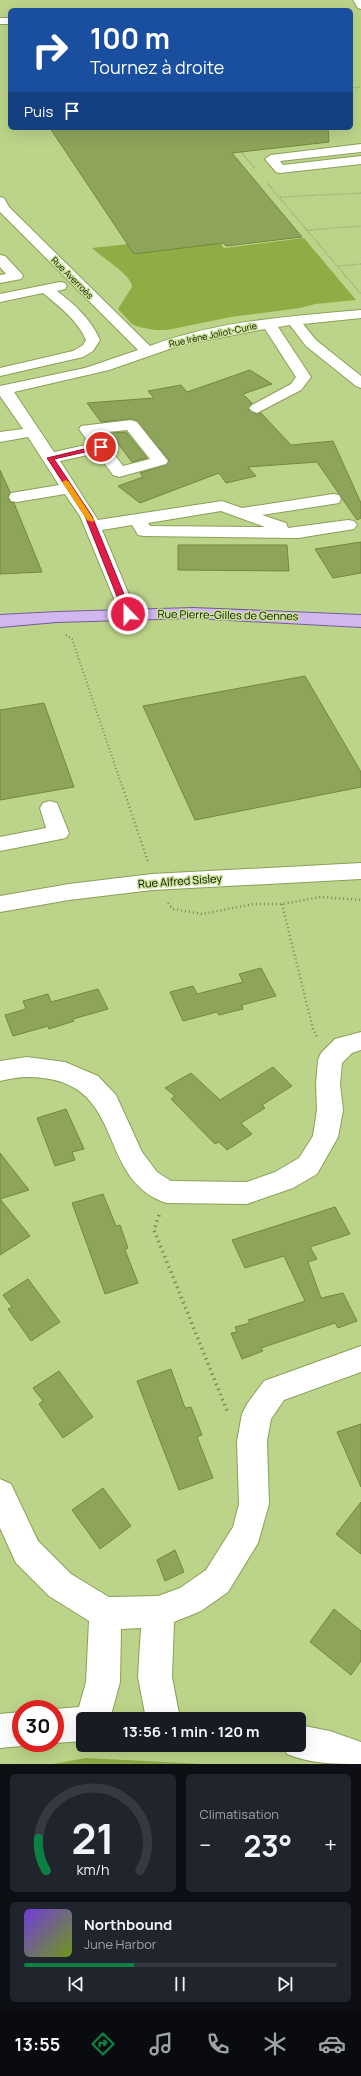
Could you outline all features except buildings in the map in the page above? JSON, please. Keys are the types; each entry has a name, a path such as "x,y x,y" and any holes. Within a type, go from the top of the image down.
{"main road":[{"name":"Rue Pierre-Gilles de Gennes","path":"0,621 128,614 201,613 361,621"}],"street":[{"path":"358,0 361,6"},
{"path":"361,148 271,159 280,169 361,160"},
{"name":"Rue Averroès","path":"0,201 3,208 148,352"},
{"path":"0,279 16,276 1,261"},
{"path":"0,298 77,282"},
{"path":"0,372 78,354 88,348 93,340 90,330 60,299 46,289"},
{"name":"Rue Irène Joliot-Curie","path":"2,391 90,371 185,339 293,320 361,314"},
{"path":"293,320 311,343 361,384"},
{"path":"257,408 296,387 304,377 269,324"},
{"path":"2,391 33,432 93,526 128,614"},
{"path":"0,437 33,432"},
{"path":"50,458 101,447"},
{"path":"17,497 70,488"},
{"path":"241,513 333,498"},
{"path":"93,526 222,506 298,533"},
{"path":"138,519 144,531 298,533 348,525"},
{"path":"0,844 58,833 50,808"},
{"name":"Rue Alfred Sisley","path":"0,904 151,876 361,871"},
{"path":"0,1071 27,1067 65,1072 89,1083 107,1102 132,1158 148,1180 166,1192 247,1193 284,1180 308,1166 325,1137 330,1110 328,1084 330,1060 344,1046 361,1041"},
{"path":"0,1494 27,1552 60,1585 105,1613 158,1612 190,1600 217,1581 232,1559 247,1532 254,1504 252,1441 257,1414 274,1390 361,1360"},
{"path":"158,1612 155,1677 162,1712"},
{"path":"95,1712 103,1682 105,1613"},
{"path":"64,1725 76,1724"},
{"path":"0,1731 12,1730"},
{"path":"306,1743 330,1748 361,1759"}],"path":[{"path":"241,152 259,174"},
{"path":"264,180 361,294"},
{"path":"279,197 361,193"},
{"path":"306,230 361,226"},
{"path":"337,266 361,264"},
{"path":"60,632 72,639 151,876 173,909 202,914 220,912 254,904 282,904 321,897 361,900"},
{"path":"282,904 313,1028 330,1060"},
{"path":"166,1192 154,1230 229,1416 252,1441"}],"green space":[{"path":"304,238 356,300 315,304 300,308 231,317 167,330 155,330 132,324 118,309 132,287 131,282 122,272 92,248 128,244 135,254 220,243 224,248"},
{"path":"86,1758 203,1764 53,1764"}],"slow traffic":[{"path":"66,482 90,520"}],"route":[{"path":"101,447 50,458 93,526 128,614"}]}
